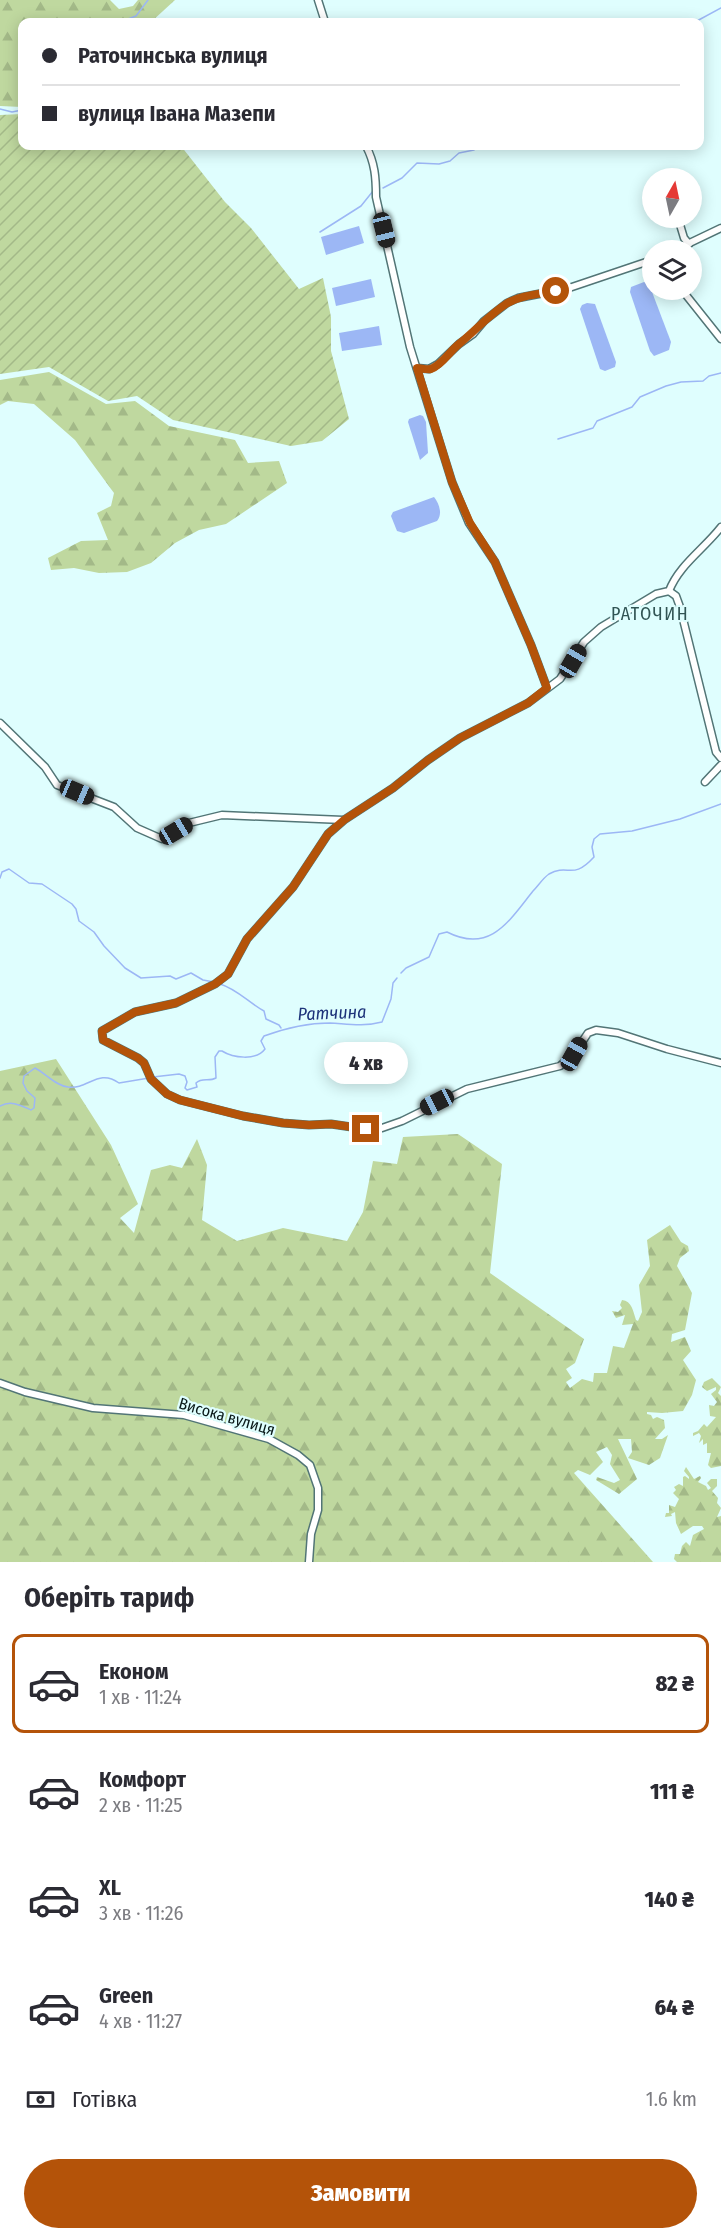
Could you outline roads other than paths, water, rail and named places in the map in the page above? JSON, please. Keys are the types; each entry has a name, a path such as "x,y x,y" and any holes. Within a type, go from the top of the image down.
{"street":[{"path":"318,0 324,18"},
{"path":"368,150 376,172 376,197 410,347 452,482 470,523 495,562 547,688"},
{"path":"697,240 721,228"},
{"path":"417,368 429,369 438,364 473,334 484,321 512,301 569,288 642,264"},
{"path":"690,300 721,339"},
{"path":"669,591 678,573 721,527"},
{"path":"721,758 716,752 676,596 669,591 656,594 600,627 584,642 560,679 528,703 460,738 393,788 344,820 328,834 293,887 255,928 228,974 215,984 176,1003 135,1012 102,1031 103,1040 125,1050 144,1063 151,1079 167,1094 174,1097 243,1116 283,1123 331,1124 366,1129 382,1128 402,1121 467,1089 560,1066 574,1054 588,1033 596,1030 618,1033 721,1063"},
{"path":"0,723 45,766 57,785 114,807 138,828 162,839 189,823 222,815 344,820"},
{"path":"705,782 721,765"},
{"name":"Висока вулиця","path":"0,1383 25,1392 93,1408 184,1415 269,1439 298,1455 310,1465 318,1488 318,1510 311,1534 309,1562"}],"water":[{"path":"359,226 364,243 326,255 321,237"},
{"path":"371,279 375,297 336,306 332,288"},
{"path":"642,283 642,300 655,300 671,342 669,350 654,356 650,351 630,292 631,287"},
{"path":"587,303 595,304 616,362 615,367 605,371 600,369 580,309"},
{"path":"379,326 382,345 342,351 339,333"},
{"path":"420,415 426,422 428,453 420,460 408,422 409,419"},
{"path":"434,497 440,509 437,521 404,533 397,531 391,516 393,512"}],"waterway":[{"path":"131,18 136,16 148,0"},
{"path":"702,18 721,8"},
{"path":"0,109 18,111"},
{"path":"383,188 402,178 417,163 439,164 450,161 459,153 474,150"},
{"path":"320,232 361,206 373,191"},
{"path":"558,439 593,428 597,421 632,407 640,397 666,386 681,382 703,381 709,376 721,373"},
{"name":"Ратчина","path":"401,973 406,968 429,957 439,934 447,932 462,938 475,939 487,937 497,931 507,923 549,874 561,870 575,870 587,864 594,857 592,847 594,839 600,834 632,831 680,819 721,804"},
{"path":"0,878 2,872 9,869 29,883 42,884 72,904 79,921 94,932 125,968 141,978 170,976 176,979 191,973 203,980 214,982"},
{"name":"Ратчина","path":"153,1077 179,1074 185,1076 187,1090 197,1087 198,1081 216,1078 215,1057 219,1051 238,1057 250,1057 265,1049 261,1041 264,1036 288,1028 321,1023 362,1025 382,1022 391,999 393,983 397,978"},
{"path":"220,984 232,989 264,1011 266,1019 281,1028"},
{"name":"Ратчина","path":"0,1106 12,1103 31,1110 34,1108 35,1098 27,1091 23,1083 24,1076 35,1068 55,1082 68,1087 81,1086 99,1078 112,1079 119,1083 149,1078"}],"district":[{"name":"РАТОЧИН","path":"650,614"}]}
